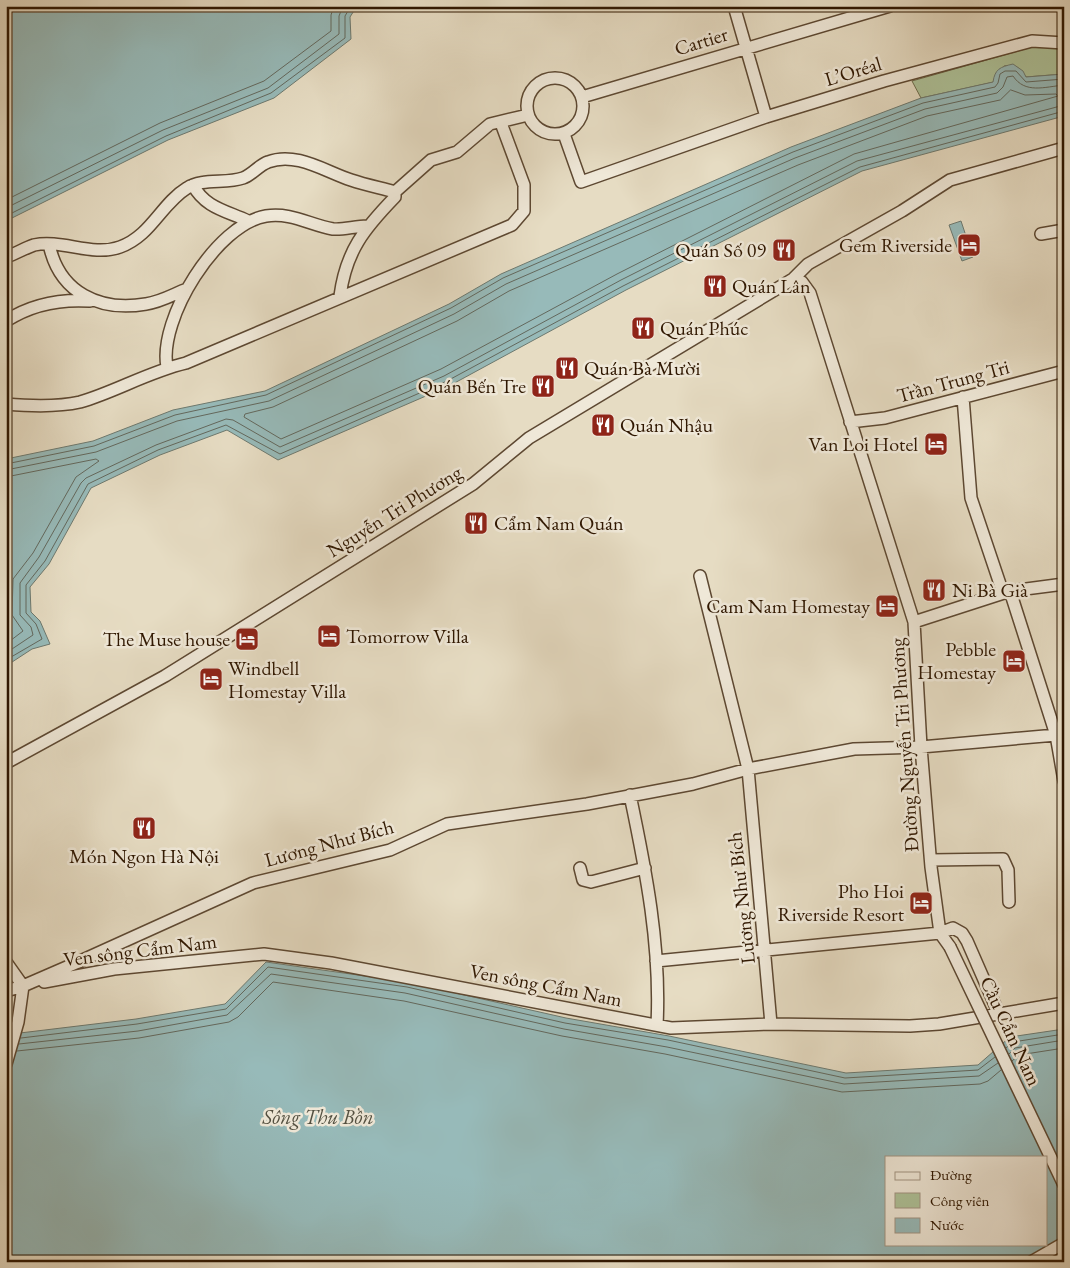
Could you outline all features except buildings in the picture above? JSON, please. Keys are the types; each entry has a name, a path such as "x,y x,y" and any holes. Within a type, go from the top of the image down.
{"street":[{"path":"734,6 766,117"},
{"name":"Cartier","path":"582,97 890,6"},
{"name":"L’Oréal","path":"564,134 581,182 766,117 884,81 1032,41 1064,44"},
{"path":"561,78 570,81 577,87 582,97 583,113 579,122 564,134 544,133 536,128 528,115 527,102 530,93 543,80 561,78"},
{"path":"340,296 343,274 367,226 395,197 395,192 431,160 457,152 490,124 501,123 528,115"},
{"path":"6,404 80,402 167,368 186,363 340,296 512,225 524,211 524,185 501,123"},
{"path":"793,279 808,264 902,211 950,180 1064,148"},
{"path":"6,258 34,245 49,244 80,250 118,248 137,240 176,196 193,185 243,178 269,161 292,160 311,163 351,180 395,192"},
{"path":"193,185 197,192 216,209 248,221"},
{"path":"167,368 165,358 169,332 175,311 187,289 230,234 248,221 267,216 285,216 334,229 367,226"},
{"path":"1041,234 1064,230"},
{"path":"49,244 57,270 69,284 90,301"},
{"name":"Đường Nguyễn Tri Phương","path":"793,279 802,282 810,293 914,622 930,860 940,933"},
{"name":"Nguyễn Tri Phương","path":"6,763 172,672 473,484 528,438 793,279"},
{"path":"6,321 28,309 57,301 90,301 121,306 148,304 187,289"},
{"name":"Trần Trung Tri","path":"850,422 885,418 1064,371"},
{"path":"963,397 971,498 1060,736 1064,781"},
{"name":"Lương Như Bích","path":"700,576 748,770 755,864 771,1024"},
{"path":"914,622 1007,592 1064,584"},
{"name":"Lương Như Bích","path":"6,991 23,986 253,883 390,850 447,824 693,784 748,770 854,749 921,747 1060,736"},
{"path":"630,795 652,904 658,1000 657,1025"},
{"path":"930,860 1003,859 1008,870 1009,902"},
{"path":"580,868 583,880 591,882 645,868"},
{"path":"656,961 940,933 953,928 962,933 1000,1014"},
{"name":"Cầu Cẩm Nam","path":"940,933 950,947 1064,1185"},
{"name":"Ven sông Cẩm Nam","path":"23,986 114,970 264,954 331,963 671,1028 771,1024 910,1026 939,1024 1064,1003"},
{"path":"6,962 23,986 18,1022 6,1064"},
{"path":"1031,1262 1064,1243"}],"green space":[{"path":"1036,46 1064,48 1064,74 1026,77 1017,67 1012,65 1004,66 994,82 921,98 912,81"}],"water":[{"path":"6,6 357,6 350,17 351,39 274,98 168,140 6,221"},
{"path":"1013,64 1023,71 1026,77 1064,74 1064,116 862,171 626,290 449,386 278,460 227,430 160,455 91,488 49,564 30,587 31,612 40,621 50,644 32,649 6,666 6,459 93,441 173,410 265,391 449,304 501,274 791,147 921,98 993,82 995,74 999,69"},
{"path":"961,221 973,257 962,261 949,225"},
{"name":"Sông Thu Bồn","path":"266,962 407,982 566,1018 669,1036 846,1073 978,1065 1010,1037 1064,1029 1064,1238 1018,1262 6,1262 6,1019 20,1033 136,1019 225,1004"}],"place":[{"name":"Gem Riverside","path":"969,245"},
{"name":"Quán Số 09","path":"784,250"},
{"name":"Quán Lân","path":"715,286"},
{"name":"Quán Phúc","path":"643,328"},
{"name":"Quán Bà Mười","path":"567,368"},
{"name":"Quán Bến Tre","path":"543,386"},
{"name":"Quán Nhậu","path":"603,425"},
{"name":"Van Loi Hotel","path":"936,444"},
{"name":"Cẩm Nam Quán","path":"476,523"},
{"name":"Ni Bà Già","path":"934,590"},
{"name":"Cam Nam Homestay","path":"887,606"},
{"name":"Tomorrow Villa","path":"329,636"},
{"name":"The Muse house","path":"247,639"},
{"name":"Pebble Homestay","path":"1014,661"},
{"name":"Windbell Homestay Villa","path":"211,679"},
{"name":"Món Ngon Hà Nội","path":"144,828"},
{"name":"Pho Hoi Riverside Resort","path":"921,903"}]}
